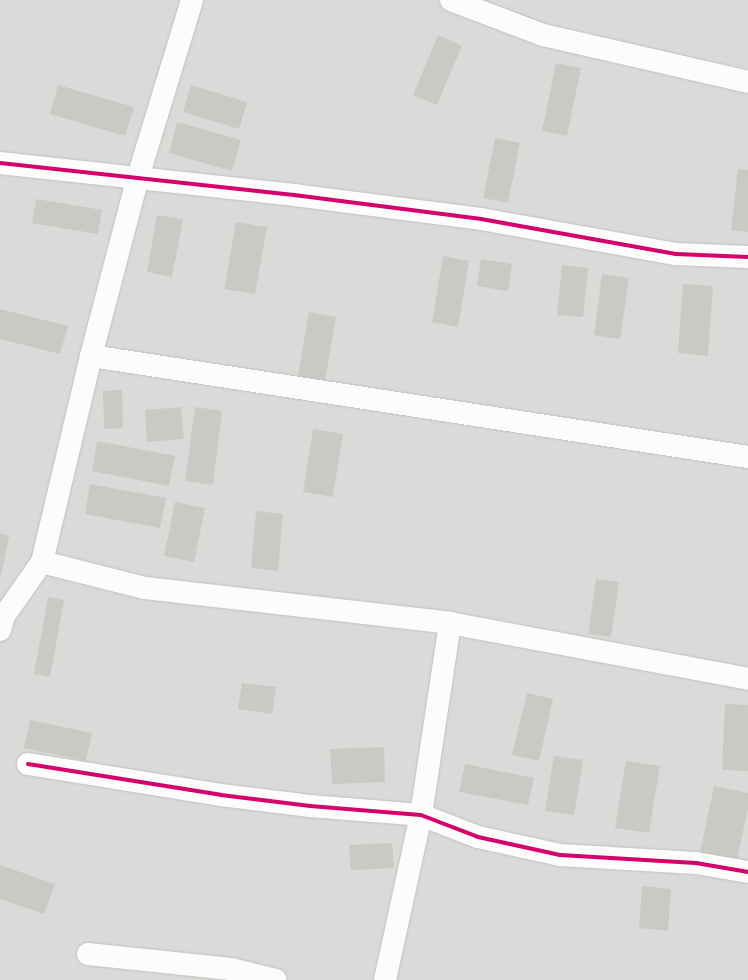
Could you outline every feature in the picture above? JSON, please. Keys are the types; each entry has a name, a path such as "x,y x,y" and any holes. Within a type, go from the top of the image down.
{"street":[{"path":"1,621 42,562 91,356 138,177 192,0"},
{"path":"451,0 543,35 748,82"},
{"path":"0,163 138,177 481,219 676,254 748,257"},
{"path":"91,356 748,458"},
{"path":"42,562 145,588 450,623 748,679"},
{"path":"385,980 421,815 450,623"},
{"path":"28,764 221,795 310,806 421,815 478,838 560,855 696,863 748,872"},
{"path":"88,954 231,969 276,980"}],"shaded area":[{"path":"0,0 748,0 748,980 0,980"}],"building":[{"path":"438,35 462,46 437,105 413,95"},
{"path":"556,63 581,68 567,136 542,131"},
{"path":"58,85 134,107 125,136 50,114"},
{"path":"191,85 247,102 239,129 183,112"},
{"path":"177,122 241,140 232,171 169,153"},
{"path":"495,138 520,143 508,203 483,198"},
{"path":"738,169 748,170 748,232 731,230"},
{"path":"36,199 102,210 98,234 32,223"},
{"path":"157,215 183,219 172,277 147,272"},
{"path":"236,222 267,227 255,294 224,289"},
{"path":"443,256 469,261 458,327 432,322"},
{"path":"481,259 512,264 508,291 477,286"},
{"path":"562,265 588,268 583,317 557,315"},
{"path":"602,274 629,278 620,339 594,335"},
{"path":"683,284 713,286 708,356 678,353"},
{"path":"0,309 68,326 60,354 0,339"},
{"path":"309,312 336,317 324,386 297,381"},
{"path":"122,390 123,428 104,429 103,391"},
{"path":"181,407 184,439 147,442 145,410"},
{"path":"195,407 222,411 213,485 185,481"},
{"path":"313,429 343,434 333,497 303,492"},
{"path":"97,441 175,456 169,486 92,471"},
{"path":"90,484 166,498 160,528 85,514"},
{"path":"175,502 205,508 194,562 164,556"},
{"path":"256,511 283,514 278,571 251,568"},
{"path":"0,533 9,536 1,575 0,575"},
{"path":"596,579 619,582 611,637 588,634"},
{"path":"48,597 64,600 50,677 34,674"},
{"path":"242,683 276,687 272,714 238,709"},
{"path":"527,693 553,699 539,761 512,755"},
{"path":"725,704 748,705 748,771 722,770"},
{"path":"30,720 92,733 86,761 24,748"},
{"path":"384,747 385,782 332,784 330,749"},
{"path":"554,756 583,760 574,815 545,811"},
{"path":"626,761 660,766 649,833 615,828"},
{"path":"465,764 534,778 528,805 459,792"},
{"path":"714,786 748,793 748,808 737,860 700,853"},
{"path":"392,843 394,868 351,870 349,845"},
{"path":"0,865 55,884 44,914 0,899"},
{"path":"642,886 671,889 668,931 639,928"}],"cycle path":[{"path":"0,163 294,195 481,219 676,254 748,257"},
{"path":"28,764 221,795 310,806 421,815 478,837 560,855 696,863 748,872"}]}
